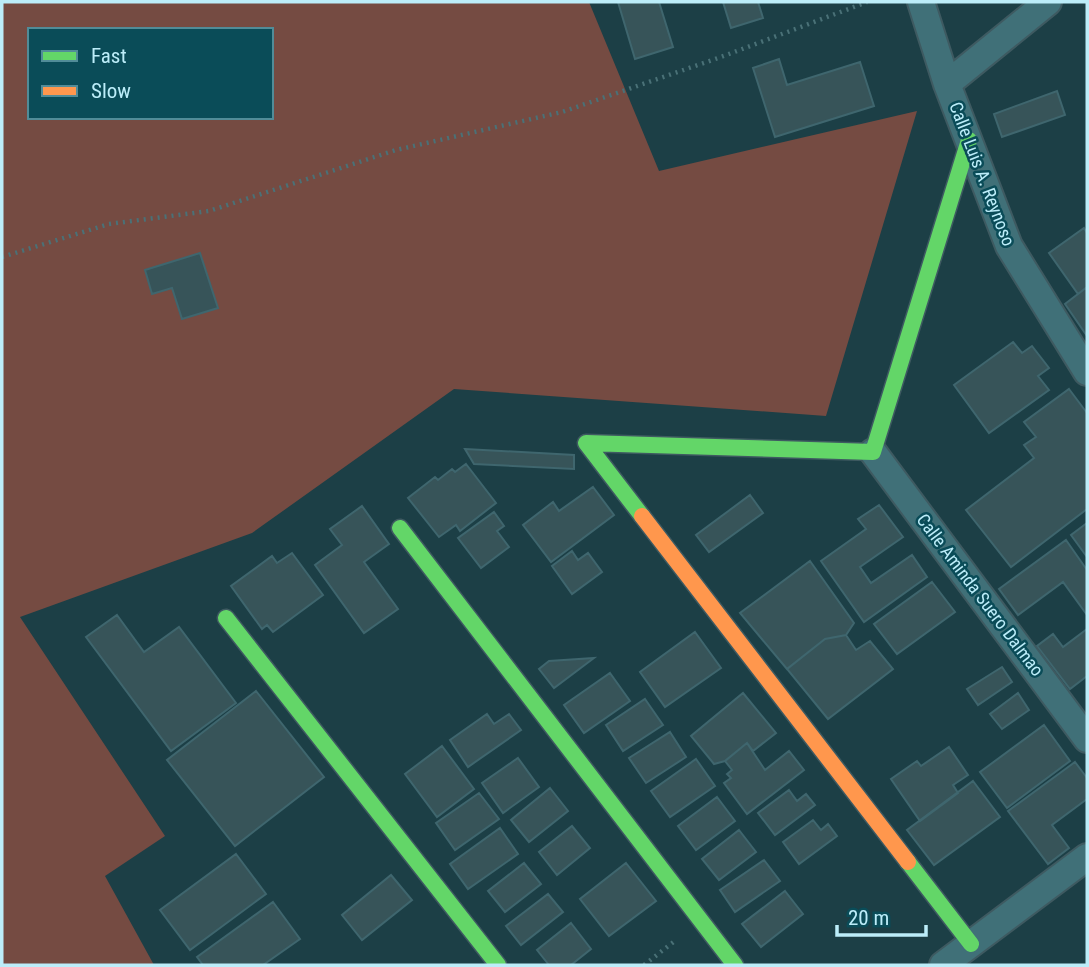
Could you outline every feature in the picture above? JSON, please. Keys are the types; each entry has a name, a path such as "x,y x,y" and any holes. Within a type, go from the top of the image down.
{"street":[{"name":"Calle Luis A. Reynoso","path":"921,2 947,84 1009,246 1087,372"},
{"path":"947,84 1048,2"},
{"path":"969,140 873,452 586,443 971,944"},
{"name":"Calle Aminda Suero Dalmao","path":"873,452 1087,739"},
{"path":"400,528 735,965"},
{"path":"226,618 498,965"},
{"path":"943,965 1087,857"}],"path":[{"path":"2,257 109,224 209,211 396,150 562,112 721,57 867,2"}],"shaded area":[{"path":"2,2 589,2 659,171 917,111 826,416 454,389 252,533 20,617 165,836 105,876 154,965 2,965"}],"building":[{"path":"618,2 659,2 673,47 635,59"},
{"path":"723,2 758,2 763,18 731,28"},
{"path":"779,59 787,85 860,62 874,106 775,137 753,68"},
{"path":"1057,91 1065,115 1002,137 994,114"},
{"path":"1084,228 1087,233 1087,287 1078,294 1049,253"},
{"path":"200,253 218,308 182,319 172,288 152,294 145,270"},
{"path":"1087,287 1087,336 1065,304"},
{"path":"1013,342 1022,353 1032,346 1049,368 1038,376 1049,390 989,433 954,385"},
{"path":"1069,389 1087,413 1087,509 1011,567 966,510 1034,458 1024,445 1036,437 1024,422"},
{"path":"465,449 574,455 574,469 474,464"},
{"path":"466,464 496,503 460,531 456,525 439,537 408,498 435,477 438,480 452,469 455,472"},
{"path":"593,487 614,515 551,562 523,525 553,502 559,511"},
{"path":"750,495 763,513 709,552 696,535"},
{"path":"879,505 903,537 860,567 871,583 912,555 927,577 864,622 821,561 866,529 858,519"},
{"path":"362,506 389,544 364,562 398,609 364,633 315,565 342,545 330,529"},
{"path":"494,512 504,526 497,531 509,547 481,568 458,538"},
{"path":"1087,523 1087,557 1071,535"},
{"path":"1066,540 1087,570 1087,615 1063,582 1018,615 999,589"},
{"path":"572,551 578,560 588,553 602,572 572,594 552,566"},
{"path":"292,553 323,595 273,632 267,625 262,629 231,586 272,556 277,563"},
{"path":"810,561 854,623 846,635 825,639 787,669 740,613"},
{"path":"932,582 955,612 897,654 874,624"},
{"path":"117,615 144,652 179,627 236,703 171,751 86,637"},
{"path":"1087,629 1087,676 1070,689 1037,646 1053,634 1063,647"},
{"path":"695,632 721,668 665,707 640,672"},
{"path":"846,635 856,650 870,641 893,669 828,719 787,669 825,639"},
{"path":"594,658 554,688 539,669 549,661"},
{"path":"1002,667 1012,682 978,705 967,689"},
{"path":"610,673 630,701 584,733 564,705"},
{"path":"256,691 324,777 235,846 167,760"},
{"path":"743,693 776,733 753,751 747,743 725,761 714,764 691,736"},
{"path":"1018,693 1029,710 1002,729 990,714"},
{"path":"645,699 663,725 623,751 606,725"},
{"path":"487,714 494,724 509,714 521,730 468,767 450,740"},
{"path":"1044,725 1070,761 1007,808 980,772"},
{"path":"670,732 686,757 646,783 629,758"},
{"path":"747,743 765,770 789,751 804,770 747,814 724,783 731,778 727,774 732,770 725,761"},
{"path":"442,746 474,789 437,817 405,774"},
{"path":"949,747 968,775 953,785 958,793 920,821 891,779 917,761 921,766"},
{"path":"518,758 539,787 503,813 482,783"},
{"path":"696,759 715,786 670,817 651,791"},
{"path":"1075,762 1087,778 1087,799 1052,825 1069,848 1048,864 1008,811"},
{"path":"973,781 1000,817 934,865 907,830"},
{"path":"550,788 568,811 529,842 511,820"},
{"path":"789,790 797,801 806,794 815,805 775,835 758,813"},
{"path":"479,793 499,819 455,850 436,823"},
{"path":"717,797 735,821 696,850 678,826"},
{"path":"813,820 821,830 828,824 837,836 799,864 783,842"},
{"path":"572,826 590,848 557,875 539,852"},
{"path":"500,828 518,854 468,889 450,864"},
{"path":"739,830 756,852 719,880 702,859"},
{"path":"236,854 266,894 190,950 160,910"},
{"path":"764,860 780,881 735,912 720,890"},
{"path":"524,863 541,884 505,912 488,891"},
{"path":"626,863 656,901 609,936 580,899"},
{"path":"391,875 412,900 362,940 342,915"},
{"path":"785,891 803,914 761,947 742,924"},
{"path":"548,894 563,912 521,945 506,926"},
{"path":"273,902 300,939 263,965 203,965 197,957"},
{"path":"571,923 591,949 571,965 549,965 537,950"}],"traffic: fast":[{"path":"642,516 586,443 873,452 969,140"},
{"path":"400,528 735,965"},
{"path":"226,618 498,965"},
{"path":"908,862 971,944"}],"traffic: slow":[{"path":"642,516 908,862"}]}
